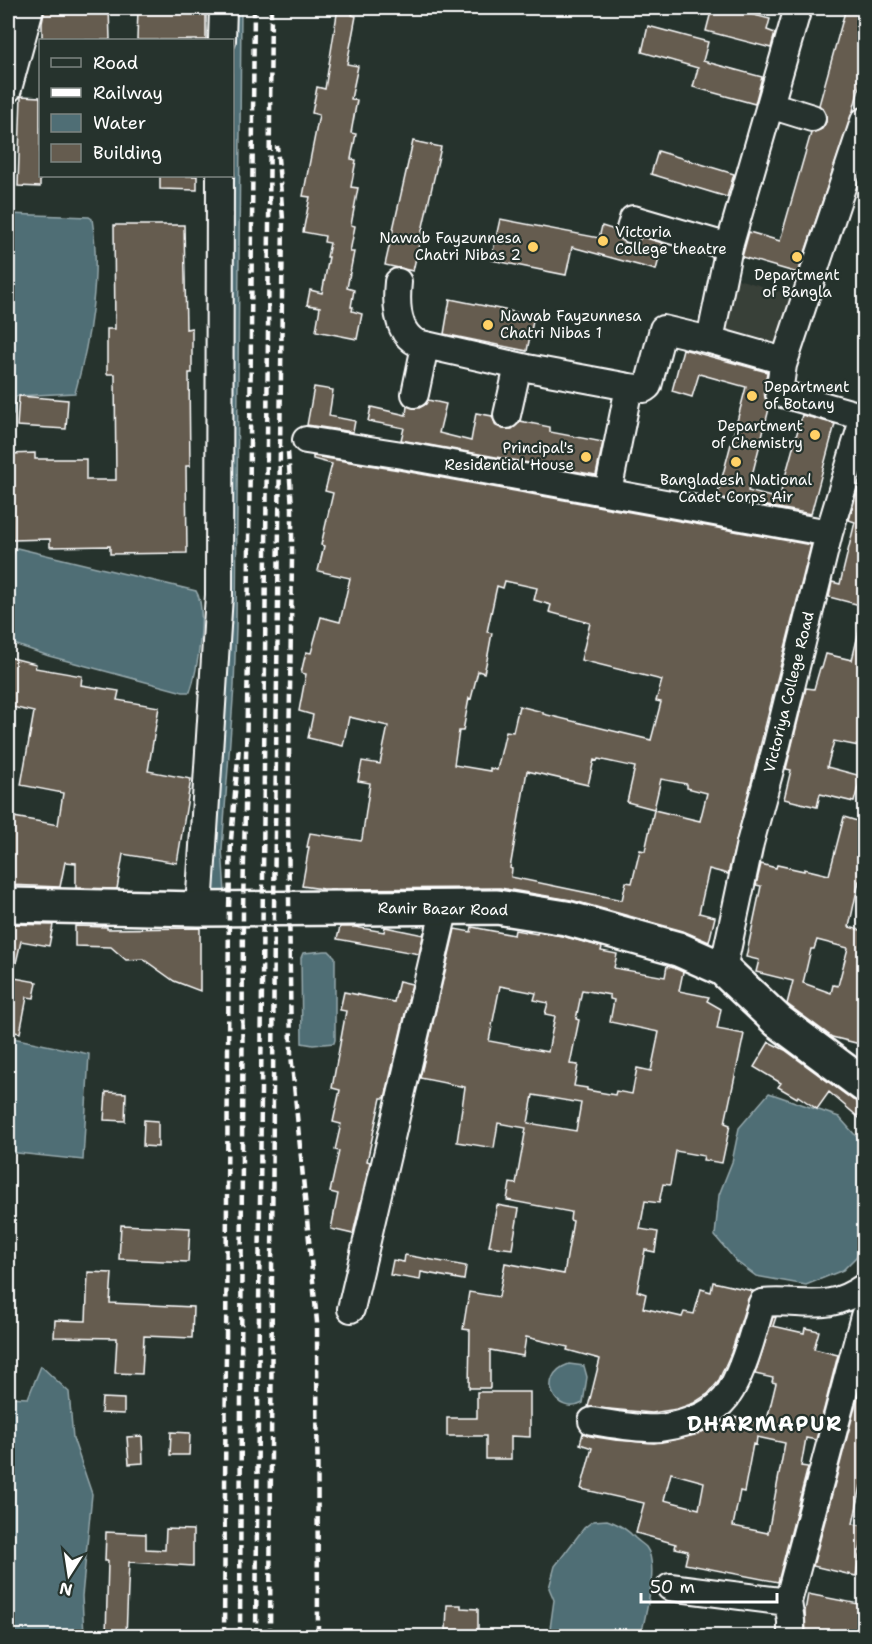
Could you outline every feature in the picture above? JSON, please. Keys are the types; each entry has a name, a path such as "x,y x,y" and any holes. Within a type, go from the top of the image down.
{"main road":[{"name":"Ranir Bazar Road","path":"8,905 199,909 497,907 566,918 678,949 723,969 778,1021 864,1085"}],"street":[{"path":"8,89 30,8"},
{"path":"222,39 223,8"},
{"path":"710,340 729,247 798,8"},
{"path":"770,105 812,118"},
{"path":"862,137 783,365 779,393 864,417"},
{"path":"199,909 219,595 220,177"},
{"path":"630,229 633,219 729,247"},
{"path":"398,282 396,306 406,335 425,346 644,389 648,386 663,329 777,358 783,365"},
{"path":"415,394 425,346"},
{"path":"507,415 518,366"},
{"path":"608,492 628,387"},
{"name":"Victoriya College Road","path":"723,969 750,843 829,533 864,417"},
{"path":"306,440 829,533"},
{"path":"351,1309 446,907"},
{"path":"592,1421 659,1428 691,1420 714,1410 730,1392 742,1365 762,1303 812,1305 837,1302 864,1288 864,1296"},
{"path":"790,1636 791,1621 788,1602 864,1316"},
{"path":"670,1587 788,1602"}],"shaded area":[{"path":"734,278 799,297 783,354 718,336"}],"water":[{"path":"229,8 241,8 236,627 222,849 225,893 212,898 232,177 234,177 234,39 232,39"},
{"path":"8,214 89,217 92,219 95,262 95,284 89,329 75,393 16,396 13,415 8,415"},
{"path":"17,548 196,591 201,612 201,626 196,670 190,692 49,656 8,642 8,579 13,555"},
{"path":"329,951 335,957 335,1040 334,1043 313,1045 302,1043 301,958 303,953"},
{"path":"8,1037 89,1054 83,1160 8,1152"},
{"path":"769,1093 839,1117 864,1145 864,1249 843,1270 806,1285 756,1276 737,1262 715,1236 719,1195 732,1162 739,1128"},
{"path":"569,1364 584,1366 587,1377 583,1403 573,1406 564,1405 557,1400 551,1386 558,1370"},
{"path":"41,1366 69,1392 73,1438 92,1494 82,1596 84,1636 8,1636 8,1397 28,1398"},
{"path":"607,1520 629,1532 646,1547 650,1555 652,1578 641,1636 549,1636 554,1600 549,1588 555,1566 584,1528 593,1521"}],"building":[{"path":"45,8 109,8 110,39 42,39"},
{"path":"138,8 206,8 206,39 137,39"},
{"path":"338,8 354,8 352,15 356,16 347,64 358,66 351,99 357,100 351,133 356,134 351,159 356,160 351,187 358,188 351,225 355,226 350,252 354,252 347,288 354,290 352,311 362,314 357,339 316,331 320,307 307,305 310,290 322,293 329,257 327,257 330,243 324,242 325,236 303,232 310,197 303,196 319,115 312,113 317,87 325,89"},
{"path":"712,8 727,8 770,19 767,30 775,33 771,48 706,31"},
{"path":"846,8 864,8 864,70 853,111 798,273 742,257 749,232 780,241 811,133 822,129 826,122 826,114 819,105"},
{"path":"648,26 708,42 703,61 762,77 755,104 693,87 698,68 642,52"},
{"path":"21,96 39,97 40,187 18,186"},
{"path":"413,141 441,147 413,271 385,265"},
{"path":"658,151 734,174 727,197 651,174"},
{"path":"160,177 197,177 197,190 160,189"},
{"name":"Nawab Fayzunnesa Chatri Nibas 2","path":"500,219 599,238 602,226 615,230 619,239 626,243 634,243 642,237 663,243 656,270 572,247 566,275 491,260"},
{"path":"114,225 184,225 186,329 192,328 192,373 189,373 190,466 186,466 187,553 110,554 110,546 50,547 50,539 12,540 11,454 35,453 35,459 86,459 86,480 116,480 115,374 107,374 107,329 115,329"},
{"name":"Nawab Fayzunnesa Chatri Nibas 1","path":"450,299 534,316 527,351 444,334"},
{"path":"683,349 767,372 764,391 765,398 770,405 748,491 779,499 802,415 835,424 811,514 717,497 746,387 699,374 692,397 672,391"},
{"path":"314,387 333,390 329,416 355,421 353,432 307,425"},
{"path":"19,396 68,400 66,429 17,426"},
{"path":"428,400 446,404 439,433 471,441 476,413 492,416 496,426 503,429 512,429 520,421 550,427 550,432 603,442 596,475 401,440 404,428 368,421 371,407 406,415 407,406 419,408"},
{"path":"313,456 399,470 811,545 728,874 709,869 699,913 715,917 709,942 683,931 571,900 500,888 323,889 302,886 310,833 361,841 370,783 358,781 362,761 380,764 388,726 349,717 343,746 308,738 313,715 299,711 306,674 301,673 306,652 311,653 321,617 340,622 350,578 318,571 324,546 321,545 333,493 325,491 332,464 313,459","holes":["505,581 537,588 534,600 551,605 549,612 590,623 581,660 662,680 656,701 661,702 651,740 519,706 513,732 506,731 497,770 490,768 490,771 454,765 459,731 463,731 469,698 471,699 478,671 484,673 492,633 487,632 497,586 503,588","594,760 635,767 627,802 654,809 661,779 687,784 687,788 707,793 700,821 654,810 645,851 640,850 632,883 626,882 622,900 511,877 512,869 510,868 527,771 588,785"]},
{"path":"858,488 864,489 864,542 859,566 864,567 864,606 829,597 832,582 840,584 855,522 849,520"},
{"path":"859,631 864,632 864,747 834,741 827,767 861,776 854,802 820,794 817,807 784,799 791,770 786,769 806,688 814,689 826,654 852,660"},
{"path":"8,657 36,664 35,668 82,676 81,685 119,691 117,700 159,707 148,771 191,779 177,863 123,854 117,889 76,888 76,863 65,862 60,887 8,885 8,816 58,825 63,793 21,785 34,712 8,706"},
{"path":"844,817 864,823 864,883 859,881 849,927 864,931 864,1045 832,1037 787,1004 793,981 756,972 759,960 746,957 761,886 756,885 761,864 776,868 777,865 804,871 804,869 829,875","holes":["817,940 848,948 838,986 833,985 831,993 803,983 811,949 814,949"]},
{"path":"8,924 53,925 49,946 21,941 14,972 8,972"},
{"path":"75,926 107,927 107,929 200,928 200,991 174,981 143,959 126,960 111,947 75,946"},
{"path":"340,927 384,932 385,927 423,935 424,932 419,954 337,939"},
{"path":"472,927 514,935 515,930 562,936 602,947 601,951 617,954 614,968 665,977 667,966 674,968 683,972 679,991 709,997 707,1001 721,1009 717,1029 744,1034 725,1123 730,1125 722,1163 703,1160 704,1156 676,1151 670,1185 663,1184 659,1203 645,1201 640,1229 658,1232 655,1252 645,1250 637,1291 646,1294 643,1308 682,1317 684,1312 694,1314 701,1289 711,1292 713,1282 753,1291 718,1382 708,1394 694,1403 677,1409 652,1413 588,1407 600,1359 567,1350 568,1347 526,1337 523,1356 490,1350 490,1388 469,1388 470,1330 463,1329 469,1292 499,1297 505,1263 564,1274 573,1221 570,1220 571,1212 507,1200 510,1183 516,1184 526,1128 498,1123 494,1148 457,1142 465,1087 420,1078 455,929 471,932","holes":["500,986 536,993 534,1000 548,1003 545,1014 555,1016 548,1052 489,1041","582,990 610,995 610,999 614,1000 610,1022 659,1032 651,1071 637,1068 632,1094 616,1091 615,1095 574,1086 578,1065 570,1064 579,1020 576,1019","533,1095 581,1103 576,1131 528,1123"]},
{"path":"9,977 37,982 34,998 27,997 20,1033 8,1031"},
{"path":"399,981 412,984 385,1098 381,1098 367,1161 370,1162 353,1234 331,1229 338,1194 330,1192 339,1151 335,1150 341,1124 333,1122 340,1090 332,1088 346,1011 340,1010 344,992 394,1002"},
{"path":"769,1042 785,1050 853,1100 864,1103 864,1122 829,1092 817,1109 798,1096 797,1098 778,1087 781,1083 754,1067"},
{"path":"106,1092 126,1093 125,1121 104,1120"},
{"path":"144,1120 158,1121 158,1147 143,1146"},
{"path":"497,1205 519,1209 512,1249 489,1246"},
{"path":"121,1225 190,1228 188,1262 119,1259"},
{"path":"405,1255 466,1266 464,1280 421,1272 420,1280 390,1275 393,1260 404,1262"},
{"path":"88,1272 112,1273 110,1303 193,1307 192,1338 144,1336 142,1374 115,1373 117,1338 54,1337 55,1320 86,1321"},
{"path":"773,1317 776,1317 773,1326 804,1333 805,1328 819,1331 814,1349 838,1355 816,1440 806,1438 801,1466 808,1467 778,1582 685,1564 688,1551 675,1548 676,1544 636,1533 644,1503 581,1489 592,1448 580,1444 583,1433 615,1440 654,1443 695,1435 717,1425 729,1416 766,1424 776,1383 772,1382 773,1378 755,1374","holes":["757,1437 785,1443 768,1533 733,1526 740,1491 744,1492 753,1444 756,1445","671,1473 704,1482 699,1509 664,1500"]},
{"path":"864,1373 862,1457 864,1458 864,1487 861,1486 853,1524 864,1526 856,1576 813,1566"},
{"path":"477,1392 530,1392 530,1437 511,1436 511,1459 486,1459 486,1436 447,1436 447,1418 477,1418"},
{"path":"102,1398 124,1399 124,1414 101,1413"},
{"path":"171,1432 190,1433 189,1455 170,1455"},
{"path":"142,1436 143,1463 129,1464 127,1437"},
{"path":"166,1529 193,1530 193,1566 129,1562 126,1636 106,1636 108,1561 105,1561 106,1532 146,1534 146,1549 165,1550"},
{"path":"808,1594 864,1605 864,1636 806,1636 805,1611"},
{"path":"447,1605 478,1609 478,1630 446,1630"}],"railway":[{"path":"240,1636 243,909 248,658 254,8"},
{"path":"256,1636 271,8"},
{"path":"270,1636 274,908 283,219 277,146"},
{"path":"288,452 292,508 288,819 291,1054 317,1322 318,1636"},
{"path":"224,1636 229,909 231,840 239,746"}],"place":[{"name":"Victoria College theatre","path":"603,241"},
{"name":"Nawab Fayzunnesa Chatri Nibas 2","path":"533,247"},
{"name":"Department of Bangla","path":"797,257"},
{"name":"Nawab Fayzunnesa Chatri Nibas 1","path":"488,325"},
{"name":"Department of Botany","path":"752,396"},
{"name":"Department of Chemistry","path":"815,435"},
{"name":"Principal's Residential House","path":"586,457"},
{"name":"Bangladesh National Cadet Corps Air","path":"736,462"}],"district":[{"name":"DHARMAPUR","path":"765,1424"}]}
